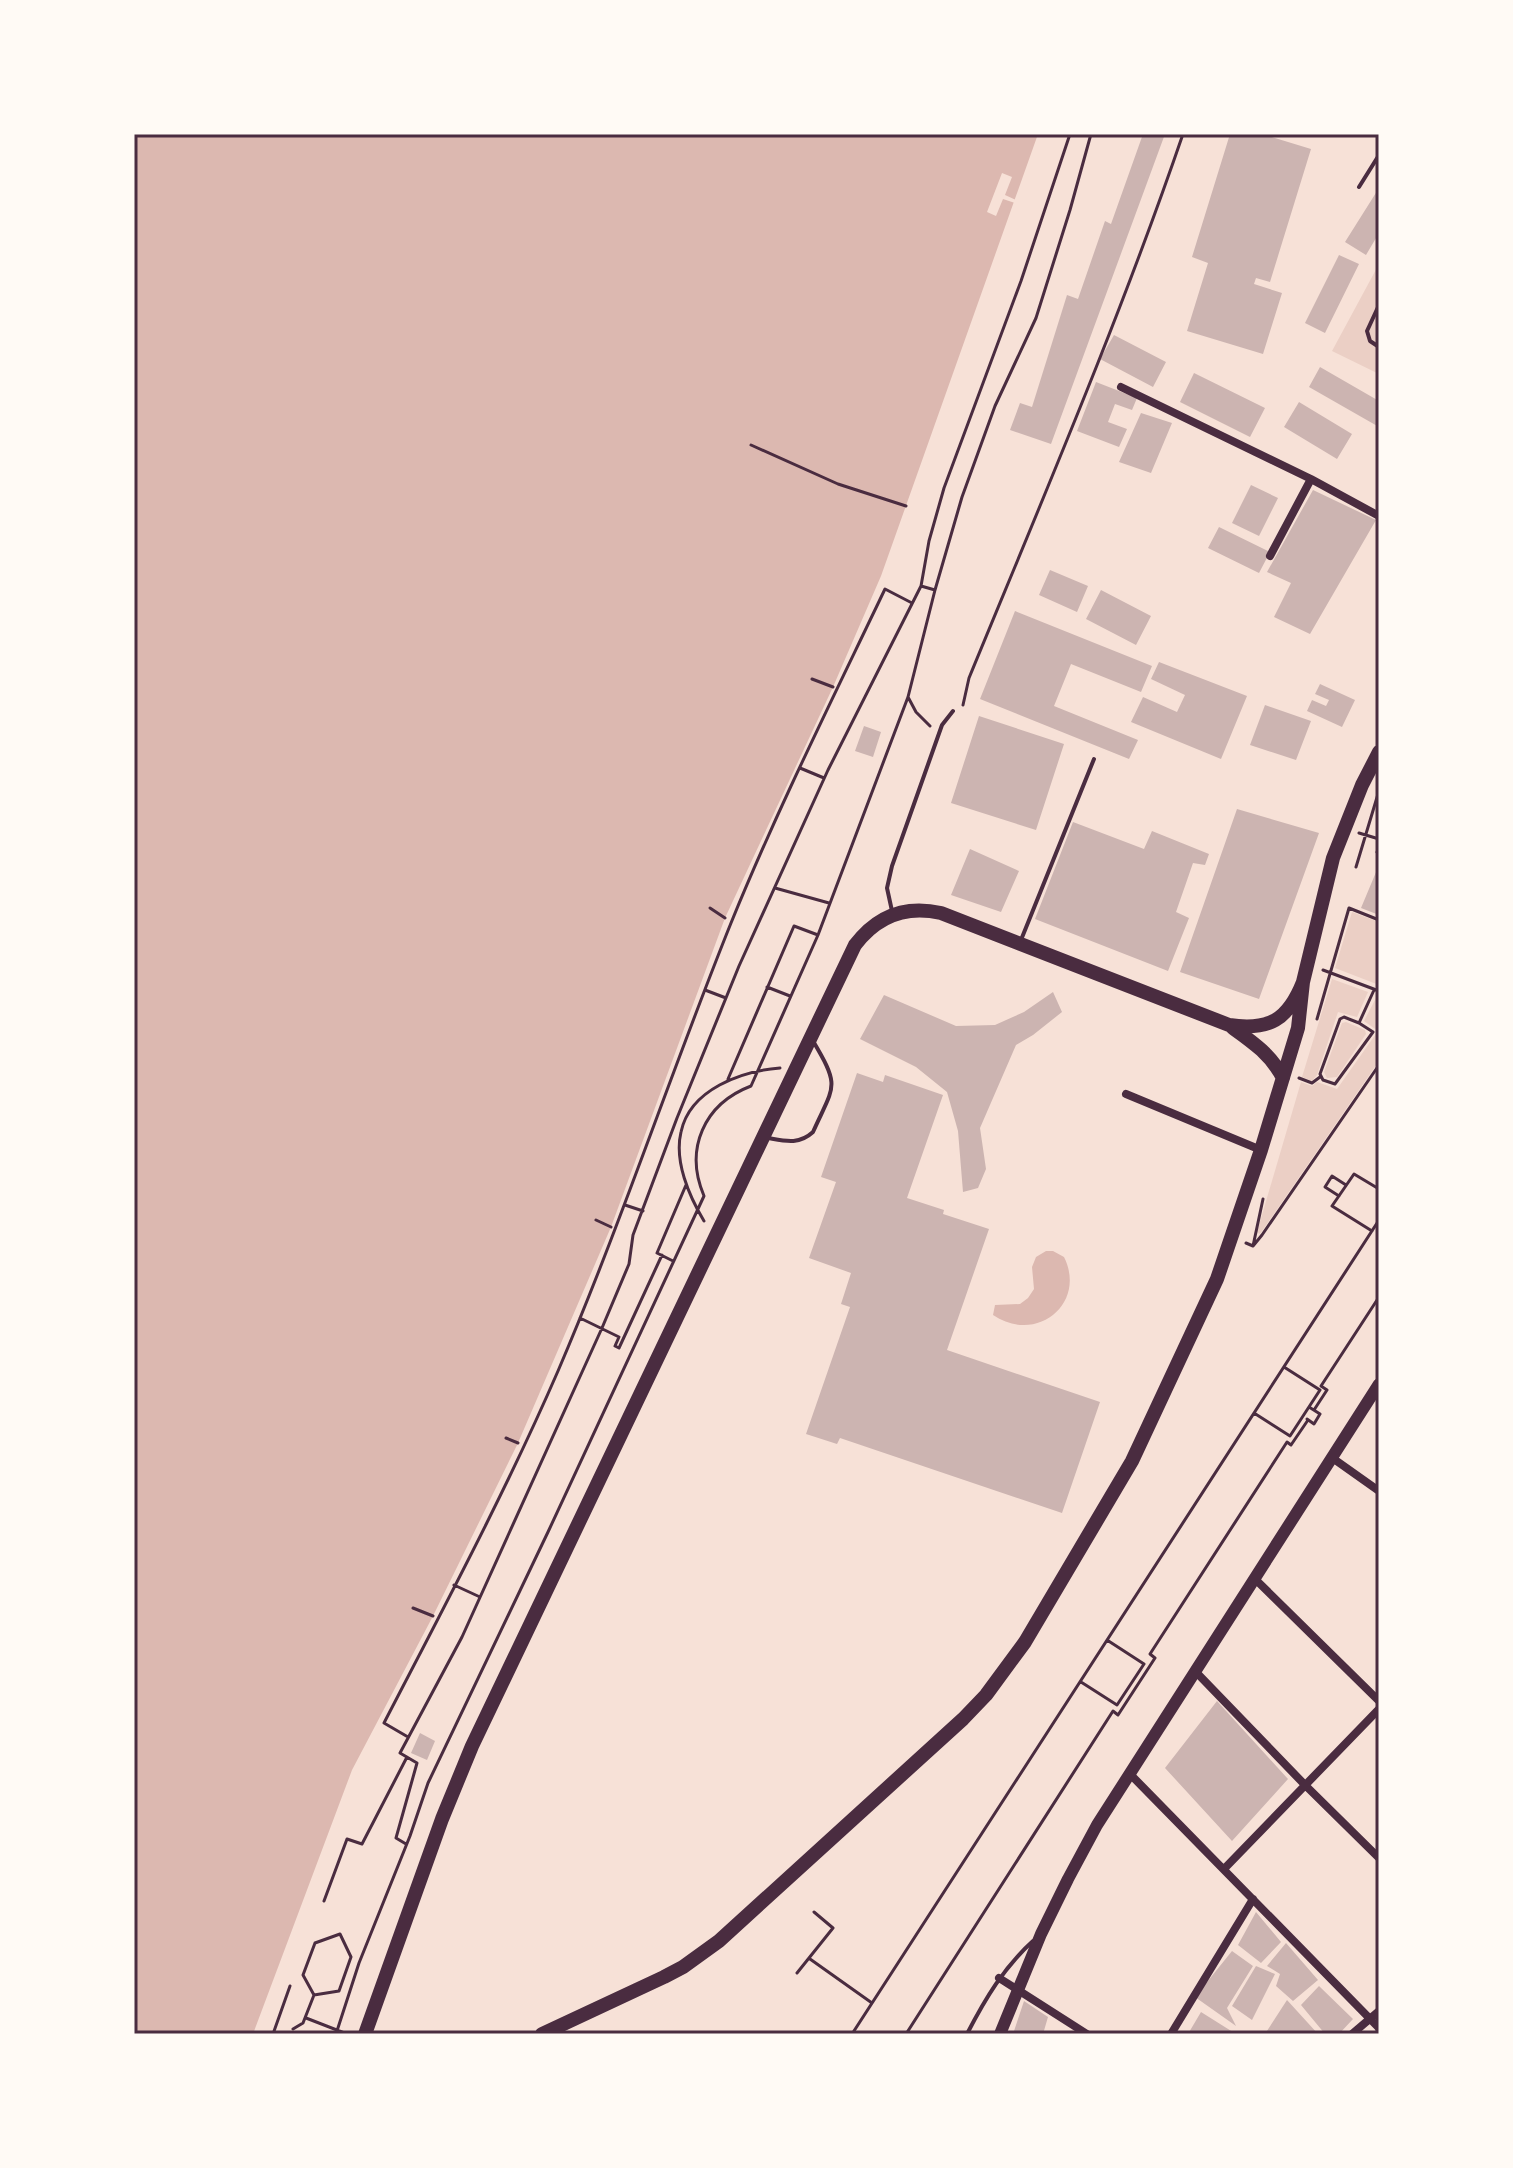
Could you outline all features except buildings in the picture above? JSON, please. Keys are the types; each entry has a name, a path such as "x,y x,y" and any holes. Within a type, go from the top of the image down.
{"main road":[{"path":"542,2034 664,1977 711,1948 963,1719 986,1695 1025,1642 1138,1449 1204,1307 1232,1238 1298,1028 1303,982 1333,858 1362,785 1379,752"},
{"path":"368,2032 437,1831 472,1746 855,945 871,927 893,914 917,909 941,913 1229,1025 1248,1028 1283,1016 1303,982"},
{"path":"1229,1025 1263,1050 1283,1078"},
{"path":"1000,2034 1041,1934 1097,1825 1379,1384"}],"street":[{"path":"1121,387 1311,479 1379,516"},
{"path":"1270,556 1311,479"},
{"path":"1126,1094 1261,1150"},
{"path":"1331,1457 1379,1491"},
{"path":"1254,1578 1379,1701"},
{"path":"1195,1671 1379,1858"},
{"path":"1224,1869 1379,1709"},
{"path":"1130,1774 1379,2028"},
{"path":"1171,2034 1253,1899"},
{"path":"999,1978 1087,2034"},
{"path":"1352,2034 1379,2011"}],"lane":[{"path":"1359,187 1379,155"},
{"path":"1379,305 1367,331 1370,341 1379,347"},
{"path":"893,914 888,877 942,725 953,711"},
{"path":"1020,942 1094,759"},
{"path":"764,1137 798,1141 813,1132 833,1085 830,1072 812,1039"},
{"path":"967,2034 999,1978 1041,1934"}],"path":[{"path":"406,1844 396,1838 417,1763 400,1753 462,1637 602,1328 629,1264 633,1235 726,998 824,778 921,586 944,488 1021,281 1070,134"},
{"path":"336,2032 428,1783 704,1196 696,1157 702,1130 727,1098 751,1086 818,935 908,697 962,497 995,406 1036,318 1091,134"},
{"path":"953,711 964,704 969,678 1083,400 1183,134"},
{"path":"751,445 838,484 906,506"},
{"path":"921,586 935,590"},
{"path":"408,1737 384,1723 544,1400 625,1205 654,1121 732,921 800,768 885,589 912,603"},
{"path":"812,679 833,687"},
{"path":"908,697 916,712 939,733"},
{"path":"800,768 824,778"},
{"path":"1356,867 1379,790 1362,785"},
{"path":"1364,834 1379,839"},
{"path":"775,888 830,903"},
{"path":"710,908 725,918"},
{"path":"1317,1018 1349,908 1379,920"},
{"path":"727,1081 794,926 818,935"},
{"path":"1307,965 1377,991 1359,1023"},
{"path":"767,987 791,996"},
{"path":"705,990 726,998"},
{"path":"1299,1078 1312,1083 1320,1077 1340,1019 1344,1017 1373,1032 1335,1084 1320,1077"},
{"path":"1232,1238 1253,1246 1379,1065"},
{"path":"716,1237 705,1225 686,1185 679,1145 684,1121 696,1104 727,1081 758,1070 798,1069"},
{"path":"677,1118 684,1121"},
{"path":"1372,1231 1332,1206 1354,1174 1379,1189"},
{"path":"1339,1196 1325,1187 1332,1176 1346,1185"},
{"path":"674,1262 657,1253 686,1185"},
{"path":"625,1205 643,1211"},
{"path":"596,1220 611,1227"},
{"path":"852,2034 1379,1220"},
{"path":"579,1317 619,1337 615,1346 619,1348 662,1255"},
{"path":"1314,1410 1327,1390 1321,1386 1379,1297"},
{"path":"1254,1413 1290,1436 1320,1390 1283,1367"},
{"path":"1303,1416 1314,1424 1320,1414 1309,1407"},
{"path":"906,2034 1113,1711 1118,1715 1155,1658 1150,1654 1287,1442 1291,1445 1308,1420"},
{"path":"506,1438 518,1443"},
{"path":"454,1585 480,1597"},
{"path":"413,1608 433,1616"},
{"path":"1080,1681 1117,1705 1130,1686 1144,1664 1107,1640"},
{"path":"1130,1686 1135,1689"},
{"path":"324,1901 347,1839 362,1844 407,1757"},
{"path":"797,1973 833,1928 814,1912"},
{"path":"293,2029 303,2023 314,1995 303,1975 315,1943 340,1934 351,1957 339,1991 314,1995"},
{"path":"809,1958 872,2003"},
{"path":"273,2034 290,1986"},
{"path":"306,2018 347,2034"}],"shaded area":[{"path":"134,134 1038,134 881,576 725,918 611,1227 518,1443 433,1616 352,1770 253,2034 134,2034"},
{"path":"1379,264 1379,374 1332,351"},
{"path":"1352,912 1379,922 1379,985 1335,968"},
{"path":"1332,979 1368,992 1357,1017 1338,1012 1317,1075 1312,1081 1302,1077"},
{"path":"1377,996 1379,1061 1260,1234 1257,1232 1301,1082 1312,1086 1317,1082 1337,1089 1378,1031 1364,1021"},
{"path":"1342,1023 1365,1030 1366,1034 1337,1077 1327,1078 1324,1072"},
{"path":"1046,1251 1064,1257 1069,1274 1069,1290 1054,1314 1041,1322 1026,1325 1010,1323 993,1315 995,1305 1020,1304 1028,1298 1034,1289 1032,1267 1036,1257"}],"pier":[{"path":"1002,173 1012,177 1005,195 1016,200 1015,203 1003,199 996,216 987,212"}]}
